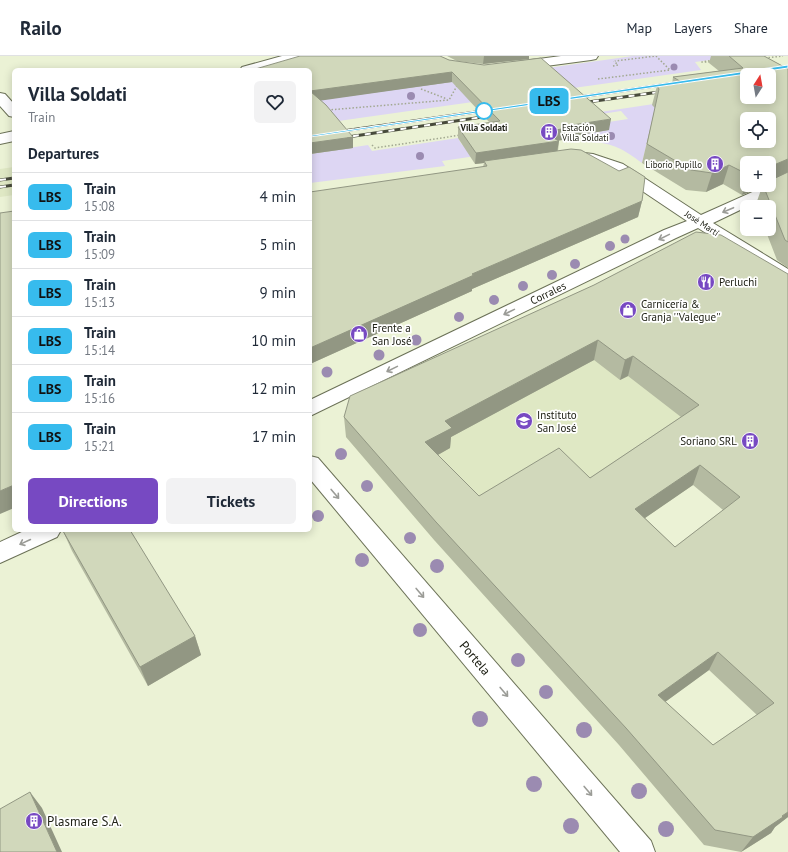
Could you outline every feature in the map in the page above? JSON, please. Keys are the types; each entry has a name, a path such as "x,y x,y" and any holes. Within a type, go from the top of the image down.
{"street":[{"path":"254,68 297,56"},
{"path":"507,67 591,56"},
{"path":"0,97 12,111"},
{"path":"0,139 12,136"},
{"name":"José Martí","path":"561,158 592,159 617,167 700,222 788,276"},
{"name":"Corrales","path":"312,408 663,238 731,209 788,181"},
{"name":"Portela","path":"312,466 640,852"},
{"path":"0,553 45,532"}],"path":[{"path":"594,79 670,70 656,56 615,61 618,65 610,66"},
{"path":"761,58 783,56"},
{"path":"715,61 702,62 715,61"},
{"path":"450,100 460,81"},
{"path":"421,89 450,100"},
{"path":"323,110 450,100"},
{"path":"372,145 375,148 462,135"}],"shaded area":[{"path":"633,56 741,56 695,62 701,70 312,125 312,101"},
{"path":"740,91 740,104 753,104 652,121 642,163 612,145 590,142 583,134 602,131 587,114","holes":["621,111 628,119 602,123 595,115"]},
{"path":"776,98 788,98 776,100"},
{"path":"458,138 462,145 544,146 442,161 445,166 312,183 312,154 368,145 372,151"},
{"path":"12,167 12,195 0,197 0,169"},
{"name":"Instituto San José","path":"590,305 724,404 585,498 435,541 346,437 351,417"}],"building":[{"path":"300,56 440,56 449,60 484,65 541,58 611,119 572,125 574,127 543,132 559,141 476,153 458,127 500,121 452,72 312,91 312,68 259,68"},
{"path":"729,56 764,56 788,69 788,159 776,164 776,156 740,156 740,170 729,165 712,173 691,170 647,144 659,89 657,86 683,83 673,77 740,68 740,104 776,104 776,68 743,68"},
{"path":"312,93 326,105 353,137 312,143"},
{"path":"571,149 581,150 619,171 629,167 645,177 642,201 472,274 474,275 312,347 312,192 487,166 484,161"},
{"path":"788,172 788,242 785,240 776,218 776,200 769,200 766,192 776,192 776,178"},
{"path":"12,211 12,486 0,491 0,213"},
{"path":"696,232 721,235 788,274 788,812 753,837 715,830 626,728 436,522 344,417 350,396 594,285","holes":["598,340 625,360 633,356 699,405 590,478 559,448 479,496 425,442 452,428 445,421","700,465 740,497 675,547 635,509","718,652 774,703 713,745 658,695"]},
{"path":"64,532 131,532 195,636 140,667"},
{"name":"Plasmare S.A.","path":"30,792 57,852 0,852 0,809"}],"railway":[{"path":"776,69 788,67"},
{"path":"573,98 682,82"},
{"path":"581,103 666,91"},
{"path":"336,132 490,110"},
{"path":"341,138 496,115"},
{"path":"0,180 12,178"},
{"path":"0,187 12,185"}],"train":[{"name":"LBS","path":"312,136 788,67"}],"place":[{"name":"Villa Soldati","path":"484,111"},
{"name":"Estación Villa Soldati","path":"549,132"},
{"name":"Liborio Pupillo","path":"715,164"},
{"name":"Perluchi","path":"706,282"},
{"name":"Carnicería & Granja ''Valegue''","path":"628,310"},
{"name":"Frente a San José","path":"359,334"},
{"name":"Instituto San José","path":"524,421"},
{"name":"Soriano SRL","path":"750,441"},
{"name":"Plasmare S.A.","path":"34,821"}]}
